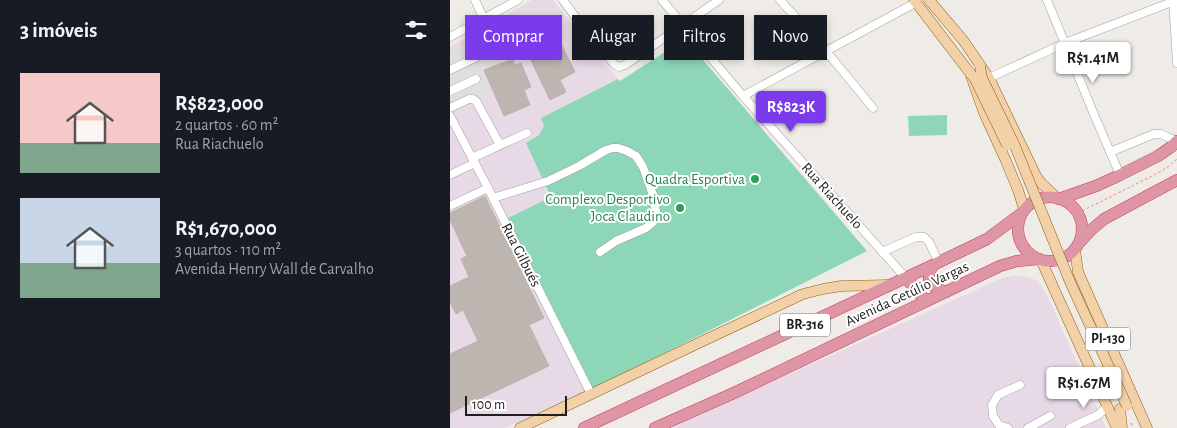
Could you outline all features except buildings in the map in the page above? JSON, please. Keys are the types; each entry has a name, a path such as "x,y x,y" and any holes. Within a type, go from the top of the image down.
{"highway":[{"name":"Avenida Getúlio Vargas","path":"584,428 987,239 1033,201 1050,197 1061,199 1096,186 1158,156 1177,141"},
{"name":"Avenida Getúlio Vargas","path":"655,428 736,392 1000,266 1017,261 1059,260 1068,256 1091,230 1104,219 1177,180"},
{"path":"1061,199 1076,211 1081,222 1080,239 1075,248"},
{"path":"1023,211 1017,225 1018,235 1028,253 1039,259"},
{"path":"936,264 929,274 930,282 936,288 946,292"},
{"path":"906,278 926,301"}],"main road":[{"path":"929,0 963,40 989,78 1036,176 1042,184 1061,199"},
{"path":"916,1 975,79 1007,145 1057,266 1124,408 1146,428"},
{"path":"980,66 982,78 1015,146 1124,408 1127,425"},
{"path":"970,72 984,113 1018,190 1023,211"},
{"name":"PI-130","path":"1075,248 1078,272 1146,428"},
{"name":"PI-130","path":"1039,259 1117,428"},
{"name":"Avenida Getúlio Vargas","path":"520,428 803,294 841,286 890,285"}],"street":[{"path":"475,0 482,15"},
{"path":"491,15 518,0"},
{"path":"563,0 614,64 619,67 625,65 664,38"},
{"name":"Rua Riachuelo","path":"662,0 675,15"},
{"path":"697,15 719,0"},
{"path":"780,0 794,15"},
{"path":"1047,0 1120,175"},
{"path":"827,50 916,1"},
{"path":"989,78 1065,43 1175,1 1177,63"},
{"path":"450,37 465,29"},
{"path":"827,52 873,108"},
{"path":"450,70 471,60"},
{"name":"Rua Riachuelo","path":"713,60 906,278"},
{"path":"743,96 809,60"},
{"path":"450,91 476,79"},
{"path":"450,108 473,98 500,145"},
{"name":"Rua Gilbués","path":"450,116 474,160 591,394"},
{"path":"450,175 500,145 527,133"},
{"path":"1110,152 1154,134 1161,134 1177,141"},
{"path":"493,198 548,181 606,150 618,148 628,151 636,156 643,167 653,195 656,212 653,222 646,228 616,241 600,252"},
{"path":"450,206 488,188"},
{"path":"882,252 916,237 924,237 929,242 936,264"},
{"path":"1008,428 999,424 993,416 992,405 998,395 1020,384"},
{"path":"1070,428 1098,414 1108,406"},
{"path":"1028,428 1050,416"}],"path":[{"path":"1078,213 1156,174 1177,159"},
{"path":"1127,425 1134,428"}],"shaded area":[{"path":"532,0 553,0 572,23 572,60 602,60 618,79 541,118 544,126 539,136 526,143 552,197 506,219 593,389 505,428 450,428 450,47 465,38 465,60 562,60 562,15 506,15"},
{"path":"465,46 465,60 503,60 481,71 490,91 456,108 450,96 450,53"},
{"path":"1016,275 1038,281 1048,297 1106,428 671,428 1002,278"}],"green space":[{"name":"Complexo Desportivo Joca Claudino","path":"664,53 664,60 703,60 867,251 593,389 506,219 551,197 526,143 539,135 544,126 541,118 618,79 620,81"},
{"path":"947,115 947,135 909,136 908,116"}],"place":[{"name":"Quadra Esportiva","path":"755,179"},
{"name":"Complexo Desportivo Joca Claudino","path":"680,208"}]}
